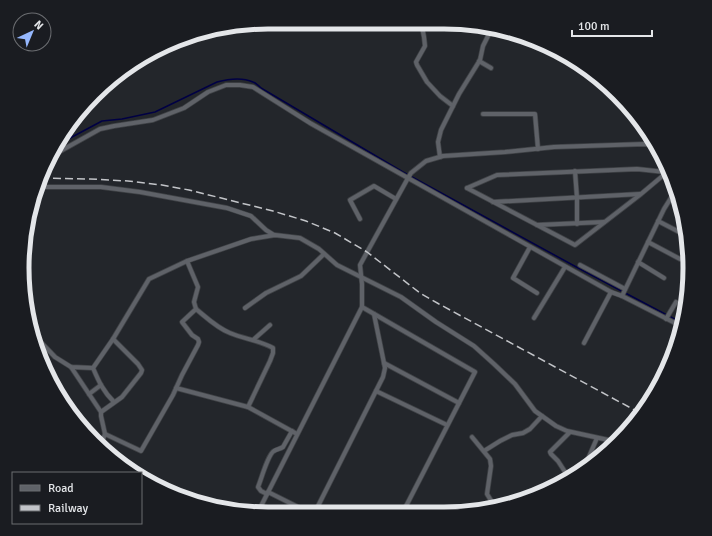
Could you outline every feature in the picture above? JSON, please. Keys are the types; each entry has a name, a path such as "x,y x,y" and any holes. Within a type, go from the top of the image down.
{"street":[{"path":"422,29 425,46 416,62 417,65 427,82 440,96 453,106"},
{"path":"440,157 438,145 441,130 479,61 483,46 489,34"},
{"path":"479,61 491,68"},
{"path":"59,152 100,129 154,120 184,108 208,92 226,85 253,87 310,123 409,176 565,267 611,292 623,293"},
{"path":"483,114 535,114 538,149"},
{"path":"261,507 362,307 360,265 409,176 426,161 440,157 562,147 649,145"},
{"path":"663,173 637,169 497,175 467,188 575,245 664,175"},
{"path":"575,171 577,224"},
{"path":"44,186 101,187 140,192 220,207 251,216 266,230 275,235"},
{"path":"360,219 350,200 374,186 396,200"},
{"path":"493,202 641,194"},
{"path":"623,293 664,209 672,198"},
{"path":"658,221 680,232"},
{"path":"536,225 604,222"},
{"path":"93,368 113,339 149,279 187,261 251,239 275,235 300,238 319,249 337,265 401,297 436,322 474,346 515,384 535,411 556,426 570,432 610,440"},
{"path":"648,242 680,259"},
{"path":"530,247 512,278 537,293"},
{"path":"245,308 266,293 301,276 324,254"},
{"path":"187,261 198,287 194,302 196,309 228,333 266,344 272,348 273,353 248,407"},
{"path":"638,262 664,278"},
{"path":"580,264 623,293 676,323"},
{"path":"534,318 565,267"},
{"path":"584,343 611,292"},
{"path":"667,317 676,302"},
{"path":"362,307 475,372 406,506"},
{"path":"105,434 141,451 198,345 198,339 192,335 182,322 196,309"},
{"path":"318,507 383,377 385,368 374,314"},
{"path":"253,340 270,325"},
{"path":"101,412 122,397 142,370 113,339"},
{"path":"41,343 55,357 71,367 101,412 105,434 102,440"},
{"path":"384,363 459,403"},
{"path":"71,367 93,368"},
{"path":"93,368 100,385 114,402"},
{"path":"89,394 100,385"},
{"path":"176,388 248,407 297,434"},
{"path":"376,391 447,425"},
{"path":"484,451 500,441 530,429 542,416"},
{"path":"292,431 283,447 271,453 258,487 261,491 297,507"},
{"path":"566,474 550,452 570,432"},
{"path":"472,437 490,459 491,466 487,494 492,502"},
{"path":"588,459 597,438"}],"waterway":[{"path":"66,140 102,121 122,119 155,112 217,82 235,79 249,80 403,172 677,320"}],"railway":[{"path":"47,178 128,181 162,185 189,190 273,211 306,221 335,233 367,252 420,293 439,304 636,411"}]}
